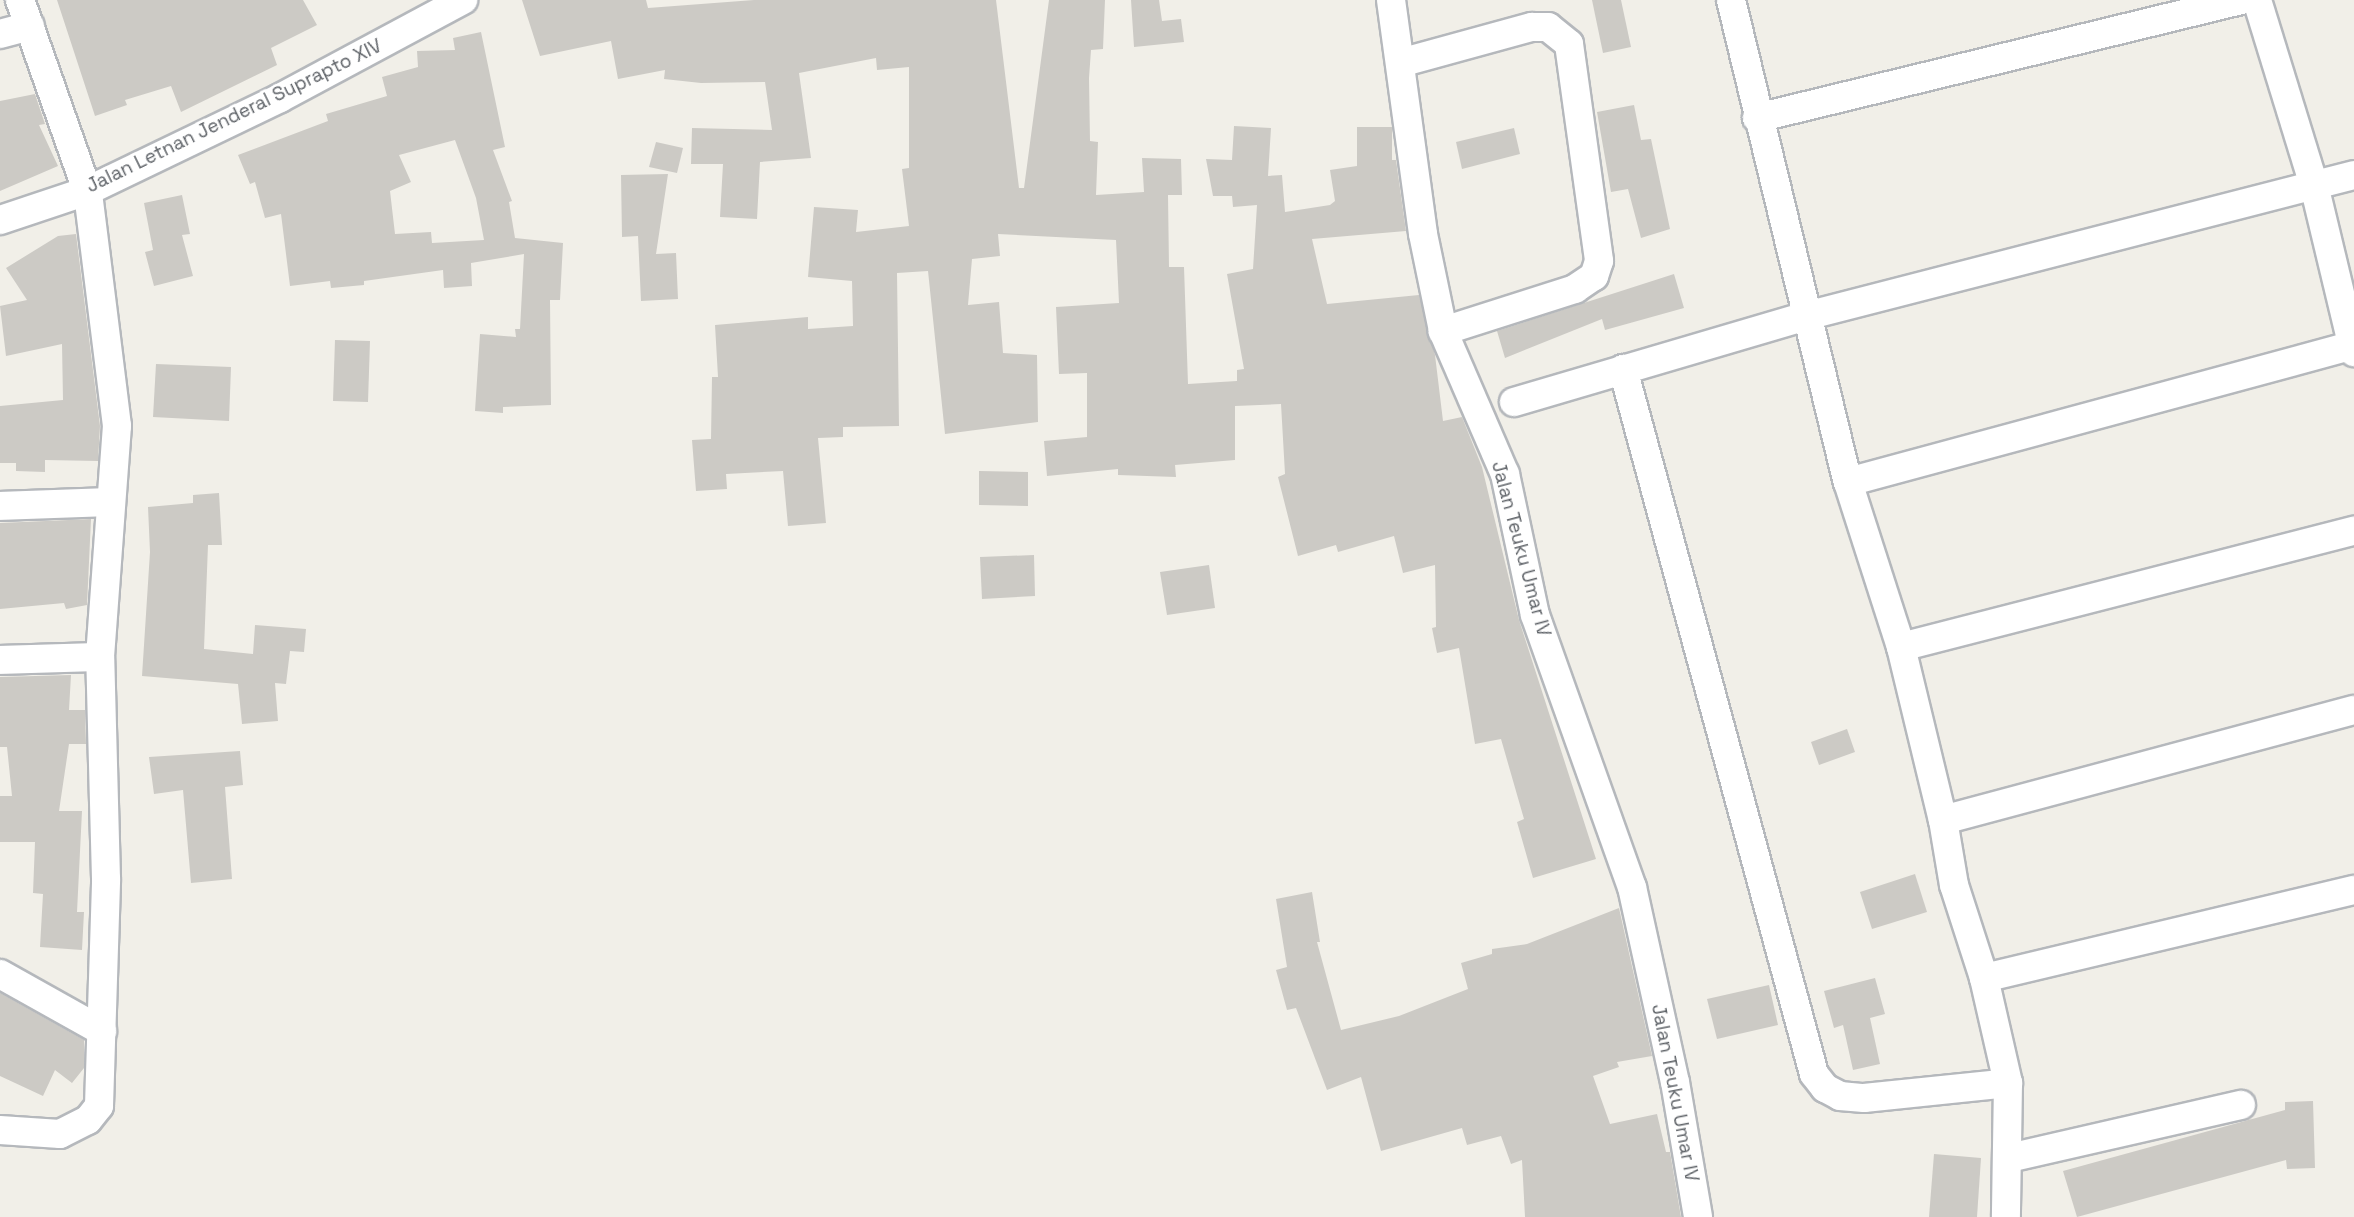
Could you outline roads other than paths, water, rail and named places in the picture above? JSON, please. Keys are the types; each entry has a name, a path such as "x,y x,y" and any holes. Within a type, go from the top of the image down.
{"street":[{"name":"Jalan Letnan Jenderal Suprapto XIV","path":"0,220 87,191 280,98 463,0"},
{"name":"Jalan Teuku Umar IV","path":"1391,0 1423,234 1443,331 1505,474 1535,615 1632,887 1675,1082 1698,1217"},
{"path":"1731,0 1757,118 1848,482 1901,647 1943,820 1954,885 1984,978 2008,1083 2009,1158 2006,1217"},
{"path":"1757,118 2242,0"},
{"path":"1848,482 2353,348 2314,185 2257,0"},
{"path":"0,34 25,13 87,191 117,426 100,657 106,879 99,1106 88,1120 60,1134 0,1130"},
{"path":"1400,63 1532,27 1548,27 1569,44 1599,261 1594,276 1576,289 1443,331"},
{"path":"1514,402 1806,316 2354,175"},
{"path":"1623,369 1814,1074 1825,1088 1840,1096 1864,1098 2008,1083"},
{"path":"0,506 110,502"},
{"path":"1901,647 2354,531"},
{"path":"0,660 100,657"},
{"path":"1943,820 2354,710"},
{"path":"1984,978 2354,890"},
{"path":"0,974 102,1031"},
{"path":"2009,1158 2241,1105"}]}
